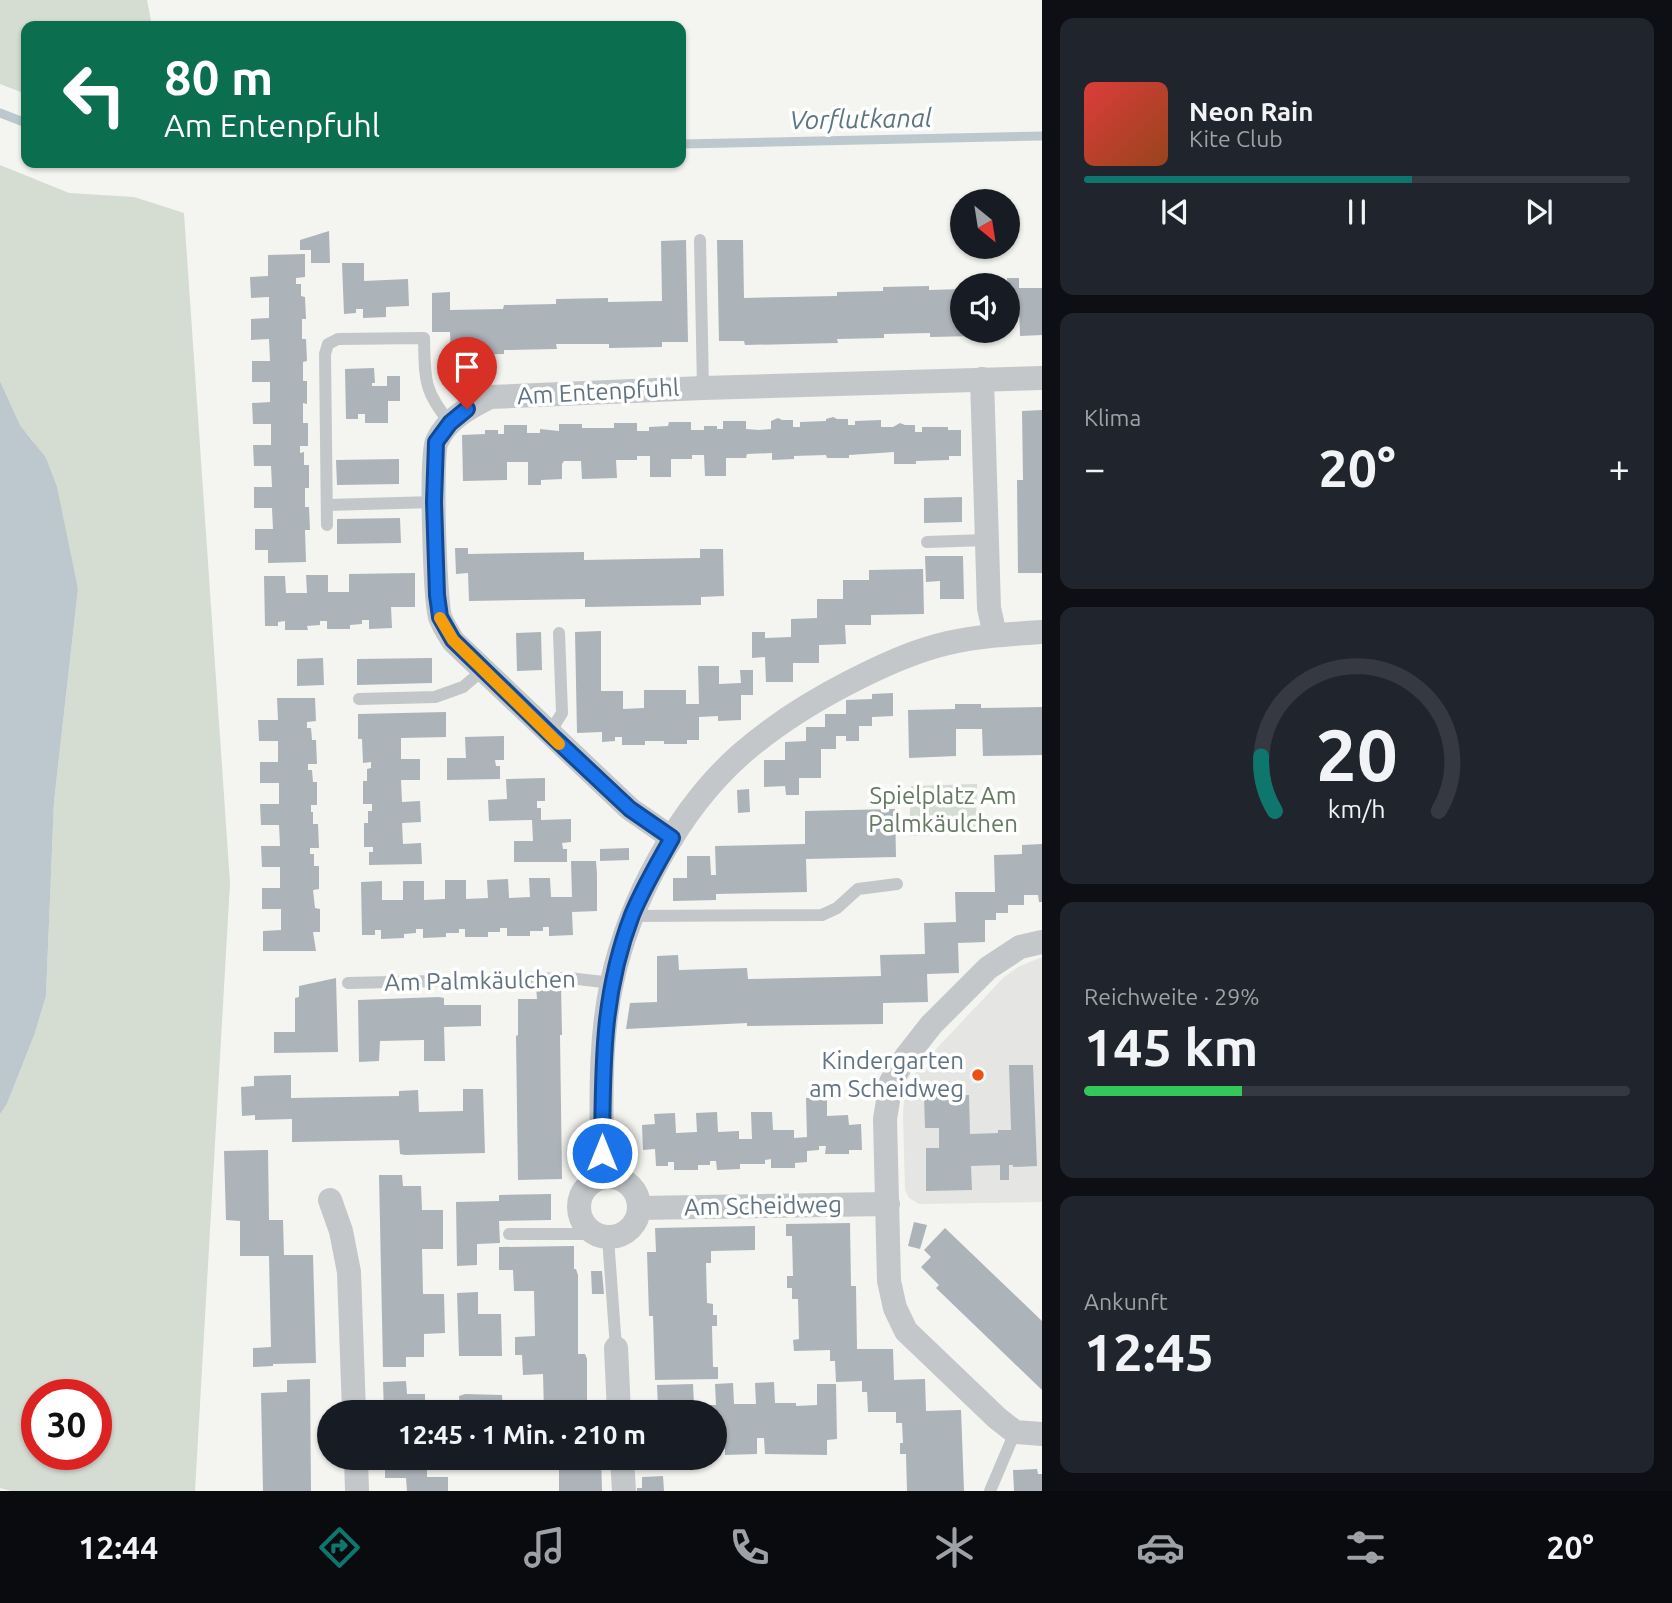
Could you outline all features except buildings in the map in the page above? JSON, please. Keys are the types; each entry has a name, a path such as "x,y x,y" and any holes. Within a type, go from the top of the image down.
{"street":[{"name":"Am Entenpfuhl","path":"672,838 630,809 550,734 453,640 440,617 434,502 436,442 450,423 467,409 490,397 703,387 1042,378"},
{"path":"982,379 989,608 995,635"},
{"name":"Am Palmkäulchen","path":"602,1177 603,1048 611,982 632,916 672,838 703,796 739,757 786,720 821,697 909,654 947,643 995,635 1042,632"},
{"path":"1042,942 1020,947 988,968 931,1025 891,1082 885,1119 889,1281 895,1308 906,1331 1015,1432 1042,1434"},
{"path":"602,1177 614,1177 629,1184 636,1193 639,1208 630,1229 618,1236 600,1236 585,1227 579,1216 578,1206 587,1185 602,1177"},
{"path":"330,1200 341,1231 349,1272 354,1400"},
{"name":"Am Scheidweg","path":"639,1208 888,1203"},
{"path":"616,1348 618,1400"},
{"path":"356,1470 357,1491"},
{"path":"623,1470 624,1491"}],"lane":[{"path":"700,240 703,387"},
{"path":"327,526 325,354 328,344 338,339 424,338 425,378 434,403 450,423"},
{"path":"327,505 434,502"},
{"path":"927,542 986,540"},
{"path":"550,734 562,713 559,633"},
{"path":"359,699 435,697 463,687 483,670"},
{"path":"632,916 822,915 837,908 858,889 897,884"},
{"name":"Am Palmkäulchen","path":"348,983 569,978 611,982"},
{"path":"509,1234 600,1236 616,1348"},
{"path":"990,1491 1015,1432"}],"shaded area":[{"path":"0,381 20,425 46,458 57,487 78,589 54,802 46,996 35,1033 7,1104 0,1114"},
{"name":"Kindergarten am Scheidweg","path":"1042,957 1042,1202 919,1204 909,1198 905,1190 903,1116 904,1100 910,1083 919,1067 1004,977 1018,967"}],"green space":[{"path":"0,0 147,0 151,21 21,21 21,92 0,84"},
{"path":"0,165 69,193 134,197 184,213 230,883 195,1491 11,1491 0,1488 0,1114 7,1104 35,1033 46,996 54,802 78,589 33,441 20,425 0,381"},
{"name":"Spielplatz Am Palmkäulchen","path":"977,784 976,833 909,836 911,786"}],"waterway":[{"name":"Vorflutkanal","path":"0,113 21,121"},
{"name":"Vorflutkanal","path":"686,144 1042,136"}],"slow traffic":[{"path":"440,618 453,640 559,744"}],"place":[{"name":"Kindergarten am Scheidweg","path":"978,1075"}],"route":[{"path":"467,409 450,423 436,442 434,502 440,617 453,640 550,734 630,809 672,838 632,916 611,982 603,1048 602,1153"}]}
